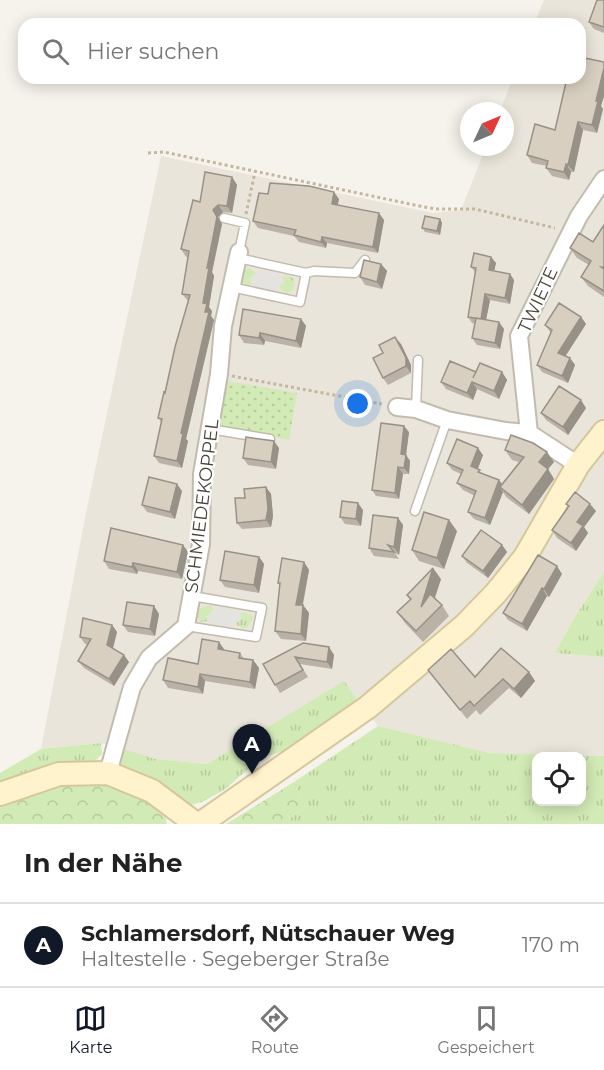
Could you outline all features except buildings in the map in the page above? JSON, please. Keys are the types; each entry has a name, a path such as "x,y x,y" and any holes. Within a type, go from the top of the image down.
{"main road":[{"path":"0,794 59,774 108,773 152,791 198,824 359,714 464,626 496,593 525,557 579,465 604,432"}],"street":[{"name":"TWIETE","path":"529,433 519,336 579,216 604,179"},
{"name":"SCHMIEDEKOPPEL","path":"186,626 201,544 202,474 219,374 223,326 238,255"},
{"path":"397,407 416,409 447,420 529,433 579,465"},
{"path":"108,773 132,687 149,657 186,626"}],"lane":[{"path":"224,218 245,223 238,255 306,273 314,271 356,273 364,260"},
{"path":"231,287 300,302 306,273"},
{"path":"416,409 418,360"},
{"path":"416,511 447,420"},
{"path":"210,429 270,439"},
{"path":"186,626 256,637 262,608 192,596"}],"path":[{"path":"148,153 164,152 437,209 475,209 572,231"},
{"path":"245,223 255,172"},
{"path":"219,374 397,407"}],"shaded area":[{"path":"544,0 604,0 604,572 555,653 604,657 604,756 586,756 586,752 490,753 378,726 344,682 207,764 155,759 101,743 41,749 86,513 161,156 433,213 461,210 482,156 514,156 514,102 504,102 511,84 586,84 586,18 536,18"},
{"path":"261,269 279,273 285,282 273,291 255,287 249,279"},
{"path":"217,606 235,609 243,618 230,627 213,624 206,617"}],"green space":[{"path":"250,268 256,273 250,279 252,284 248,286 244,285 240,277 246,269"},
{"path":"287,275 294,279 294,284 292,290 286,293 278,287 285,282 282,277"},
{"path":"227,381 297,393 289,440 219,427"},
{"path":"604,572 604,657 555,653 573,620"},
{"path":"206,606 211,606 214,610 206,617 210,621 201,622 195,615 196,613"},
{"path":"243,612 253,618 247,628 235,624 242,618 239,614"},
{"path":"344,681 359,702 295,748 261,758 224,790 202,802 190,805 120,765 121,748 155,759 207,764"},
{"path":"378,726 490,753 532,754 532,806 586,806 586,756 604,756 604,824 282,824 306,807 294,782"},
{"path":"101,743 102,754 95,761 57,767 0,788 0,773 41,749"},
{"path":"106,779 137,794 166,818 167,824 0,824 0,804 57,782"},
{"path":"294,782 306,807 282,824 226,824"}],"place":[{"name":"Schlamersdorf, Nütschauer Weg","path":"252,774"}]}
